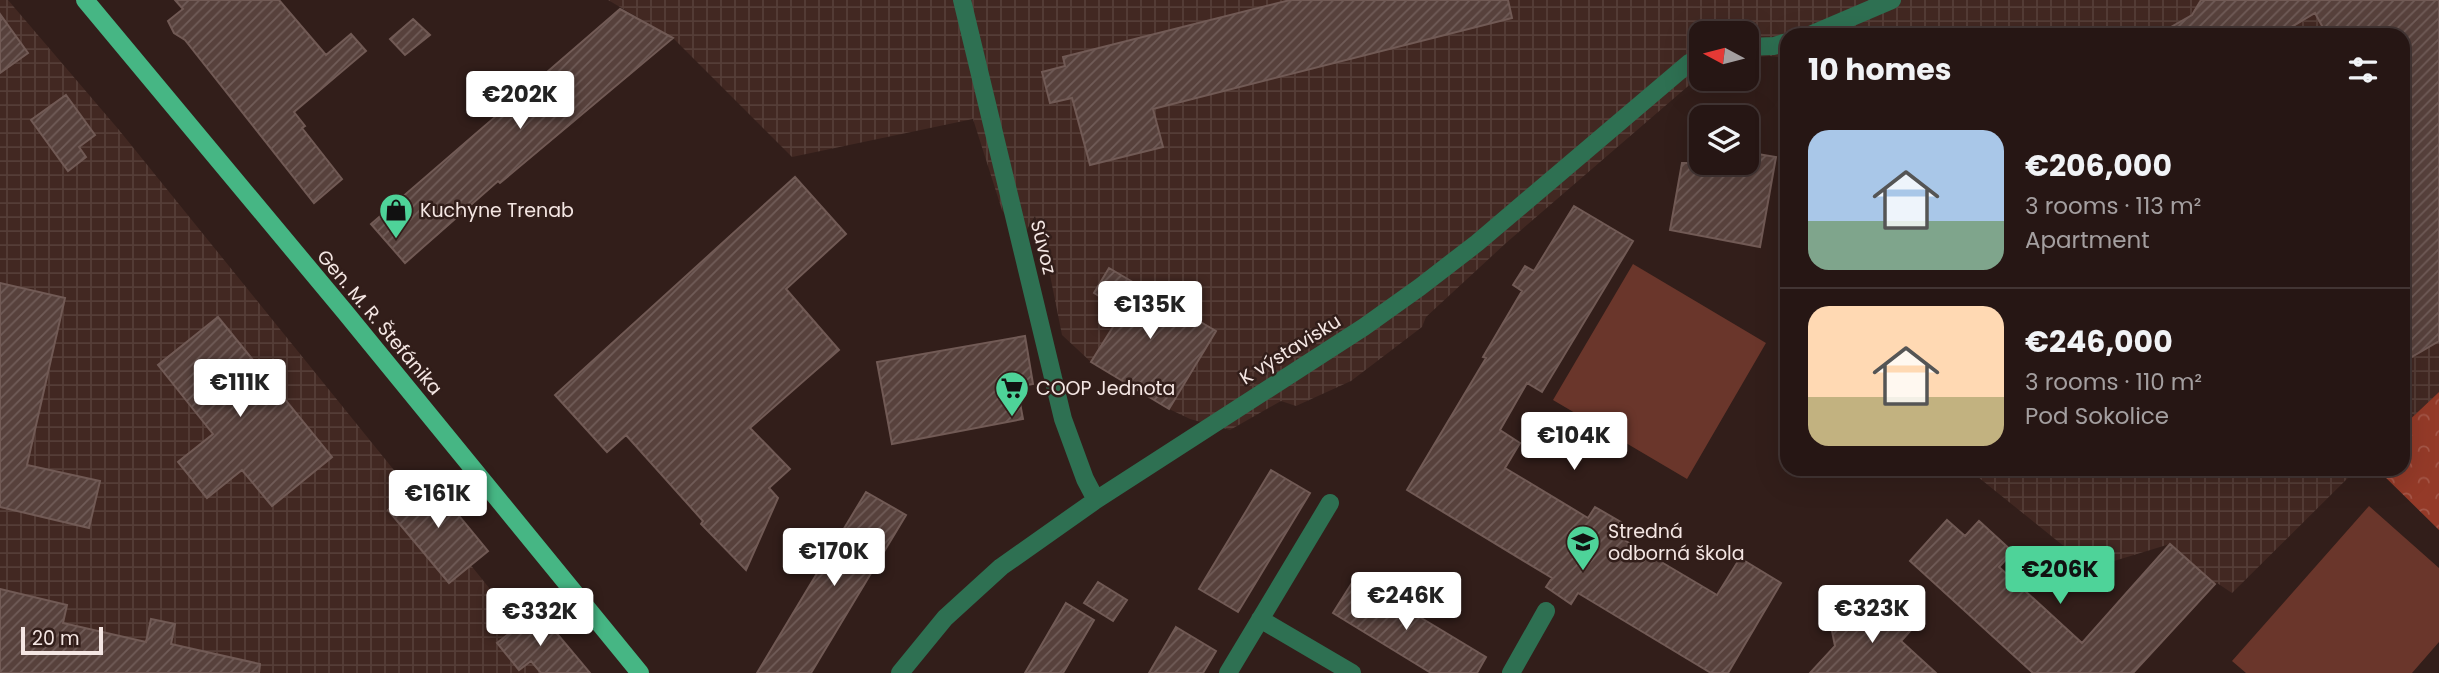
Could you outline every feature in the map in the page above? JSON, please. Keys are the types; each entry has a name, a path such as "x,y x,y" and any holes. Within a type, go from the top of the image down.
{"main road":[{"name":"Gen. M. R. Štefánika","path":"85,0 640,673"}],"street":[{"name":"Súvoz","path":"962,0 1063,419 1085,479 1096,500"},
{"path":"1826,28 1892,0"},
{"path":"1759,47 1780,44"},
{"name":"K výstavisku","path":"900,673 944,618 1001,567 1096,500 1364,327 1420,287 1477,243 1689,62"},
{"path":"1228,673 1330,503"},
{"path":"1511,673 1546,611"},
{"path":"1260,619 1352,673"}],"shaded area":[{"path":"0,0 8,0 119,130 558,673 0,673"},
{"path":"608,0 2439,0 2439,392 2410,419 2410,28 1780,28 1780,58 1759,57 1759,21 1689,21 1689,85 1506,243 1426,317 1422,327 1351,381 1296,406 1281,401 1230,430 1190,419 1169,409 1215,331 1109,268 1094,293 1123,310 1091,362 1062,335 1045,250 1035,216 1021,239 1002,210 973,119 792,157 673,38"},
{"path":"1633,264 1766,343 1687,479 1553,400"},
{"path":"1977,476 2350,476 2232,593 2217,583 2214,584 2170,544 2091,568"},
{"path":"2369,506 2439,568 2439,642 2412,673 2246,673 2232,661"}],"green space":[{"path":"2439,392 2439,530 2384,476 2410,476 2410,419"}],"building":[{"path":"175,0 279,0 326,55 351,34 366,51 294,112 305,126 302,128 342,179 314,203 185,40 174,33 168,21 183,9"},
{"path":"1290,0 1508,0 1512,18 1153,109 1163,147 1090,165 1072,98 1050,103 1042,72 1065,66 1063,57"},
{"path":"2201,0 2439,0 2439,341 2410,358 2410,28 2323,28 2315,13 2290,28 2169,28 2192,15"},
{"path":"620,9 673,38 500,183 498,181 405,263 371,224"},
{"path":"0,14 28,53 0,73"},
{"path":"413,19 430,35 405,55 390,39"},
{"path":"66,95 95,135 79,147 86,157 68,171 31,120"},
{"path":"1759,154 1776,157 1760,247 1670,230 1682,163 1689,163 1689,175 1759,175"},
{"path":"795,177 846,234 786,289 839,350 750,428 790,469 769,488 778,498 746,570 701,524 703,521 626,435 607,452 555,395"},
{"path":"1574,206 1633,241 1542,392 1527,383 1500,430 1520,443 1505,468 1588,518 1595,507 1621,522 1614,534 1717,595 1740,558 1781,583 1728,673 1711,673 1578,593 1571,604 1546,587 1552,578 1407,490 1486,358 1483,357 1522,291 1513,285 1525,266 1534,271"},
{"path":"1109,268 1216,331 1169,409 1091,362 1123,311 1094,293"},
{"path":"0,283 65,298 27,465 100,481 89,528 0,507"},
{"path":"218,317 332,457 272,506 242,470 207,498 178,462 213,434 158,365"},
{"path":"1025,336 1033,384 1017,387 1023,419 892,444 877,362"},
{"path":"1271,470 1310,493 1238,612 1199,589"},
{"path":"427,477 488,551 449,583 388,510"},
{"path":"866,492 906,515 811,673 757,673"},
{"path":"1947,520 1965,536 1979,521 2013,552 1999,567 2082,643 2170,544 2215,584 2133,673 2033,673 1910,561"},
{"path":"1355,578 1486,657 1477,673 1431,673 1333,613"},
{"path":"1098,582 1127,600 1113,621 1084,603"},
{"path":"0,589 67,605 63,623 146,642 151,619 175,624 171,644 260,664 259,673 0,673"},
{"path":"1878,597 1912,629 1901,641 1936,673 1810,673 1835,646 1828,611 1851,627"},
{"path":"1066,603 1094,620 1063,673 1025,673"},
{"path":"538,611 590,673 541,673 531,661 519,670 497,643"},
{"path":"1176,627 1216,651 1203,673 1149,673"}],"place":[{"name":"Kuchyne Trenab","path":"396,240"},
{"name":"COOP Jednota","path":"1012,418"},
{"name":"Stredná odborná škola","path":"1583,572"}]}
